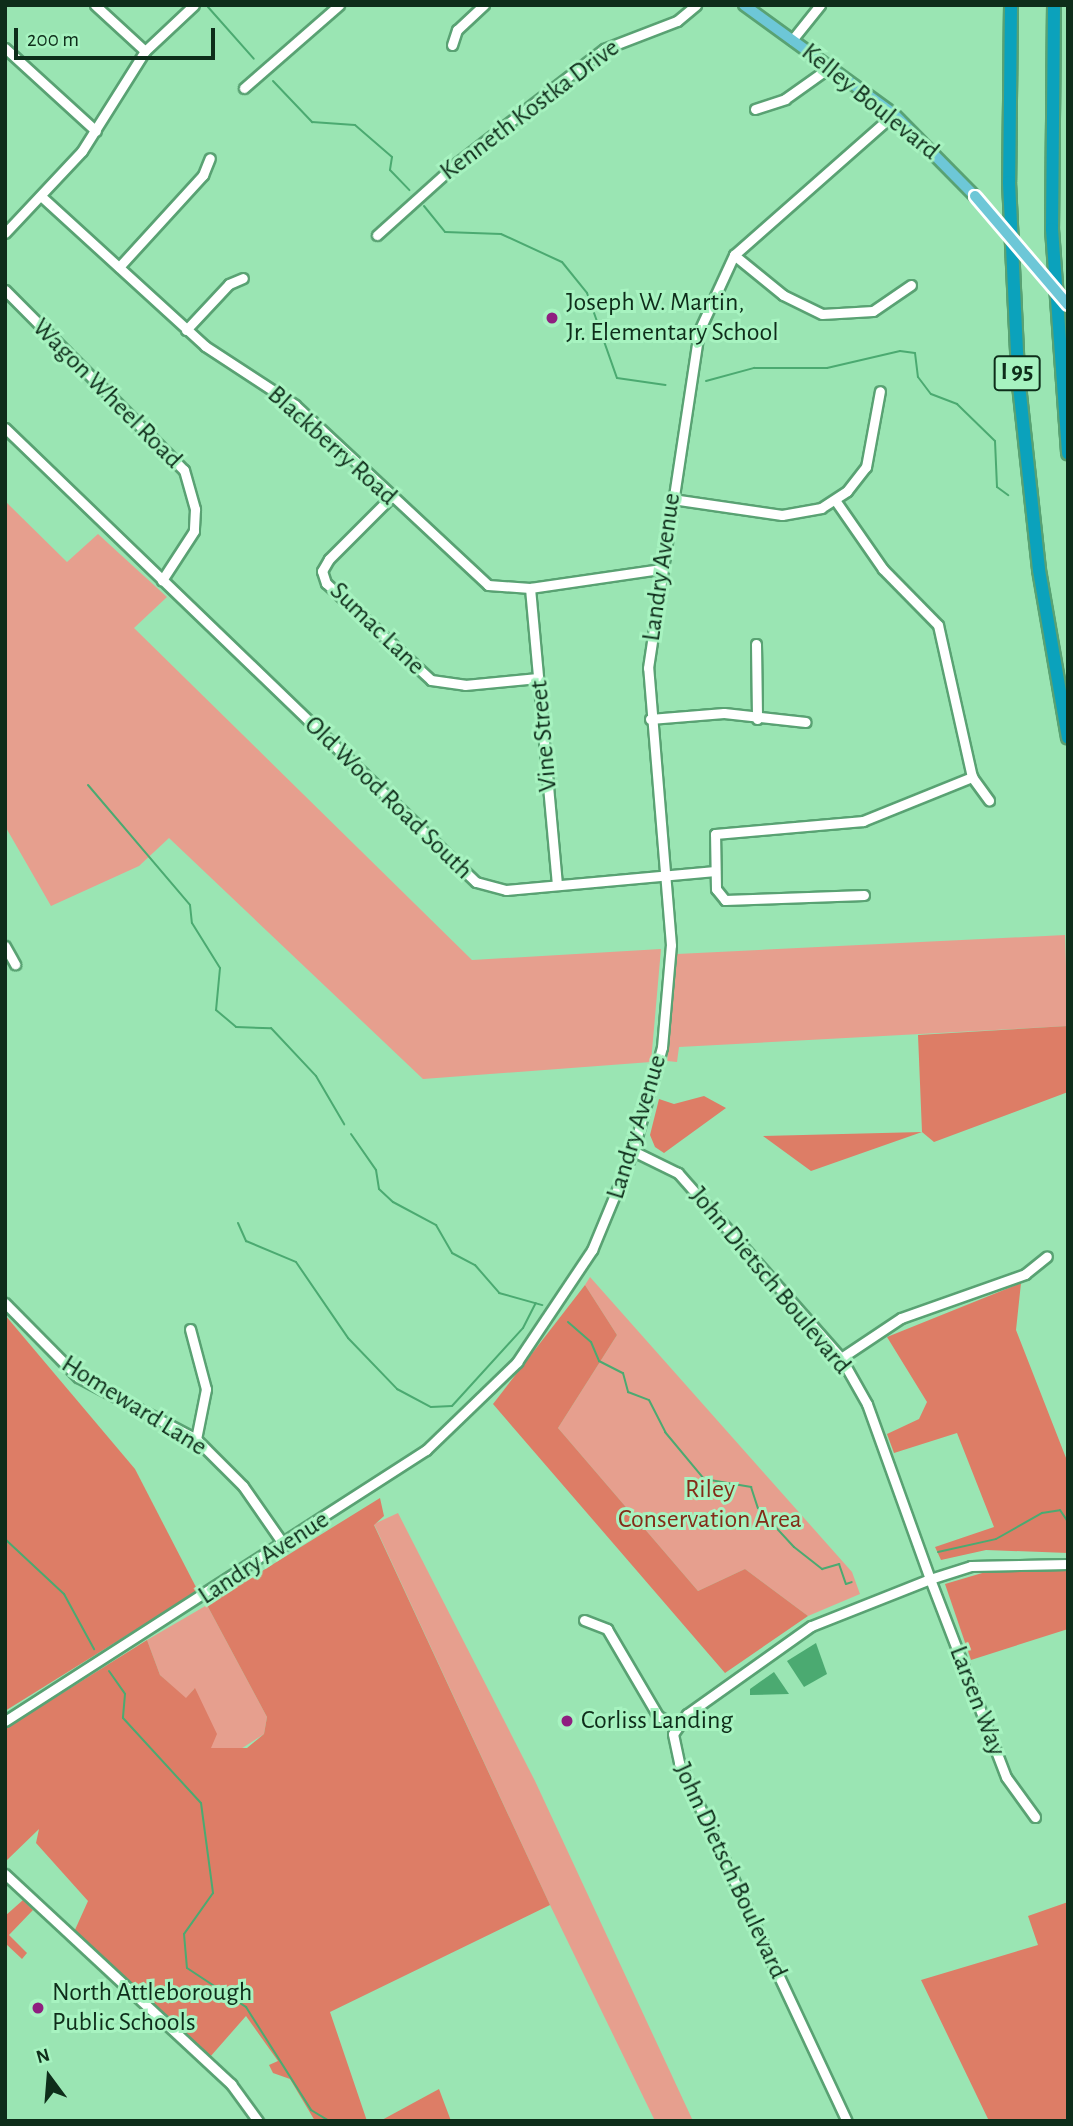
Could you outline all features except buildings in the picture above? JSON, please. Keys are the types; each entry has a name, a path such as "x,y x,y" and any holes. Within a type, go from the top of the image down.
{"highway":[{"name":"I 95","path":"1011,5 1009,182 1017,376 1039,570 1068,738"},
{"name":"I 95","path":"1054,5 1053,241 1068,453"}],"main road":[{"name":"Kelley Boulevard","path":"744,5 894,114 975,196 1068,305"}],"street":[{"path":"95,5 145,51"},
{"path":"5,233 42,197 96,131 145,51 194,5"},
{"path":"244,88 339,5"},
{"path":"452,45 457,30 484,5"},
{"name":"Kenneth Kostka Drive","path":"377,235 451,168 604,50 677,21 696,5"},
{"path":"792,40 820,5"},
{"path":"5,48 96,131"},
{"path":"755,108 785,99 830,67"},
{"name":"Landry Avenue","path":"5,1721 284,1545 426,1450 517,1362 593,1250 634,1151 662,1047 671,945 650,719 649,641 699,331 734,254 894,114"},
{"path":"119,267 203,175 209,158"},
{"name":"Blackberry Road","path":"42,197 186,330 295,405 474,576 506,589 660,569"},
{"path":"734,254 783,295 822,314 873,312 911,285"},
{"path":"186,330 229,284 243,278"},
{"name":"Wagon Wheel Road","path":"5,290 184,470 195,509 194,531 162,580"},
{"path":"672,499 792,516 835,500 870,458 880,391"},
{"name":"Old Wood Road South","path":"5,428 476,882 506,890 557,883 715,871"},
{"name":"Sumac Lane","path":"391,496 329,559 322,571 326,583 430,680 465,685 538,678"},
{"path":"835,500 883,569 938,625 972,777 989,800"},
{"name":"Vine Street","path":"530,588 557,883"},
{"path":"757,644 757,719"},
{"path":"650,719 724,713 757,719 806,722"},
{"path":"864,895 721,898 715,871 717,831 863,821 972,777"},
{"path":"5,946 15,964"},
{"name":"John Dietsch Boulevard","path":"634,1151 678,1173 841,1358 867,1404 930,1579 811,1626 676,1726 679,1763 847,2121"},
{"path":"841,1358 901,1318 1024,1274 1046,1255"},
{"name":"Homeward Lane","path":"5,1303 78,1377 195,1439 243,1486 284,1545"},
{"path":"190,1329 206,1389 195,1439"},
{"path":"930,1579 971,1566 1068,1564"},
{"name":"Larsen Way","path":"930,1579 1006,1777 1035,1817"},
{"path":"584,1620 607,1629 658,1716 676,1726"},
{"path":"5,1874 231,2084 258,2121"}],"green space":[{"path":"5,501 67,562 98,534 167,597 134,628 472,960 661,949 651,1062 423,1079 169,838 139,866 51,906 5,826"},
{"path":"1065,935 1068,1026 679,1047 677,1062 667,1061 677,954"},
{"name":"Riley Conservation Area","path":"590,1277 852,1572 860,1594 808,1616 745,1569 698,1591 558,1428 617,1335 585,1285"},
{"path":"398,1513 535,1781 693,2121 655,2121 550,1905 374,1524"},
{"path":"207,1605 267,1717 264,1734 236,1752 210,1748 194,1689 186,1699 160,1675 147,1640"}],"shaded area":[{"path":"1068,1026 1068,1092 934,1142 922,1132 918,1035"},
{"path":"704,1096 726,1108 664,1153 655,1147 650,1135 659,1099 674,1104"},
{"path":"922,1132 811,1171 763,1136"},
{"path":"1021,1283 1016,1330 1068,1463 1068,1553 986,1550 941,1560 935,1547 994,1527 957,1433 894,1453 887,1434 919,1419 927,1402 887,1337"},
{"path":"585,1285 617,1335 558,1428 698,1591 745,1569 808,1616 725,1673 493,1404"},
{"path":"5,1315 135,1469 198,1591 5,1711"},
{"path":"380,1498 384,1516 374,1525 550,1905 330,2012 367,2121 315,2121 290,2079 273,2073 269,2065 278,2061 246,2016 210,2057 74,1932 88,1901 36,1843 39,1829 5,1862 5,1729 147,1640 160,1675 186,1698 195,1688 217,1734 211,1748 247,1748 264,1734 267,1717 207,1605"},
{"path":"989,1571 1068,1571 1068,1629 971,1660 945,1584"},
{"path":"816,1643 827,1674 804,1687 787,1661"},
{"path":"774,1672 789,1694 750,1695 750,1689"},
{"path":"23,1900 33,1910 9,1935 27,1953 22,1959 5,1943 5,1916"},
{"path":"1068,1902 1068,2121 989,2121 921,1980 1038,1945 1028,1916"},
{"path":"439,2089 451,2121 380,2121"}],"waterway":[{"path":"208,7 254,59"},
{"path":"273,81 312,122 355,125 392,157 390,170 409,190"},
{"path":"424,206 445,232 501,234 562,262 587,293 617,378 666,385"},
{"path":"706,381 754,368 827,368 900,351 915,353 918,377 931,394 957,404 995,441 997,487 1008,495"},
{"path":"88,785 190,905 192,923 220,968 216,1010 236,1027 271,1028 316,1076 344,1124"},
{"path":"351,1134 376,1170 379,1189 393,1202 436,1225 452,1253 475,1265 499,1293 542,1305"},
{"path":"238,1223 246,1241 296,1262 348,1338 397,1389 431,1407 452,1406 523,1328 536,1303"},
{"path":"568,1322 591,1342 599,1361 623,1373 628,1392 649,1400 665,1432 704,1479 751,1487 758,1508 794,1547 822,1569 839,1564 846,1584 852,1582"},
{"path":"938,1552 996,1539 1042,1513 1060,1510 1068,1522"},
{"path":"5,1539 64,1594 94,1649"},
{"path":"109,1671 125,1694 123,1718 201,1803 213,1893 184,1934 187,1968 246,2007 311,2110 329,2121"}],"place":[{"name":"Joseph W. Martin, Jr. Elementary School","path":"552,318"},
{"name":"Corliss Landing","path":"567,1721"},
{"name":"North Attleborough Public Schools","path":"38,2008"}]}
